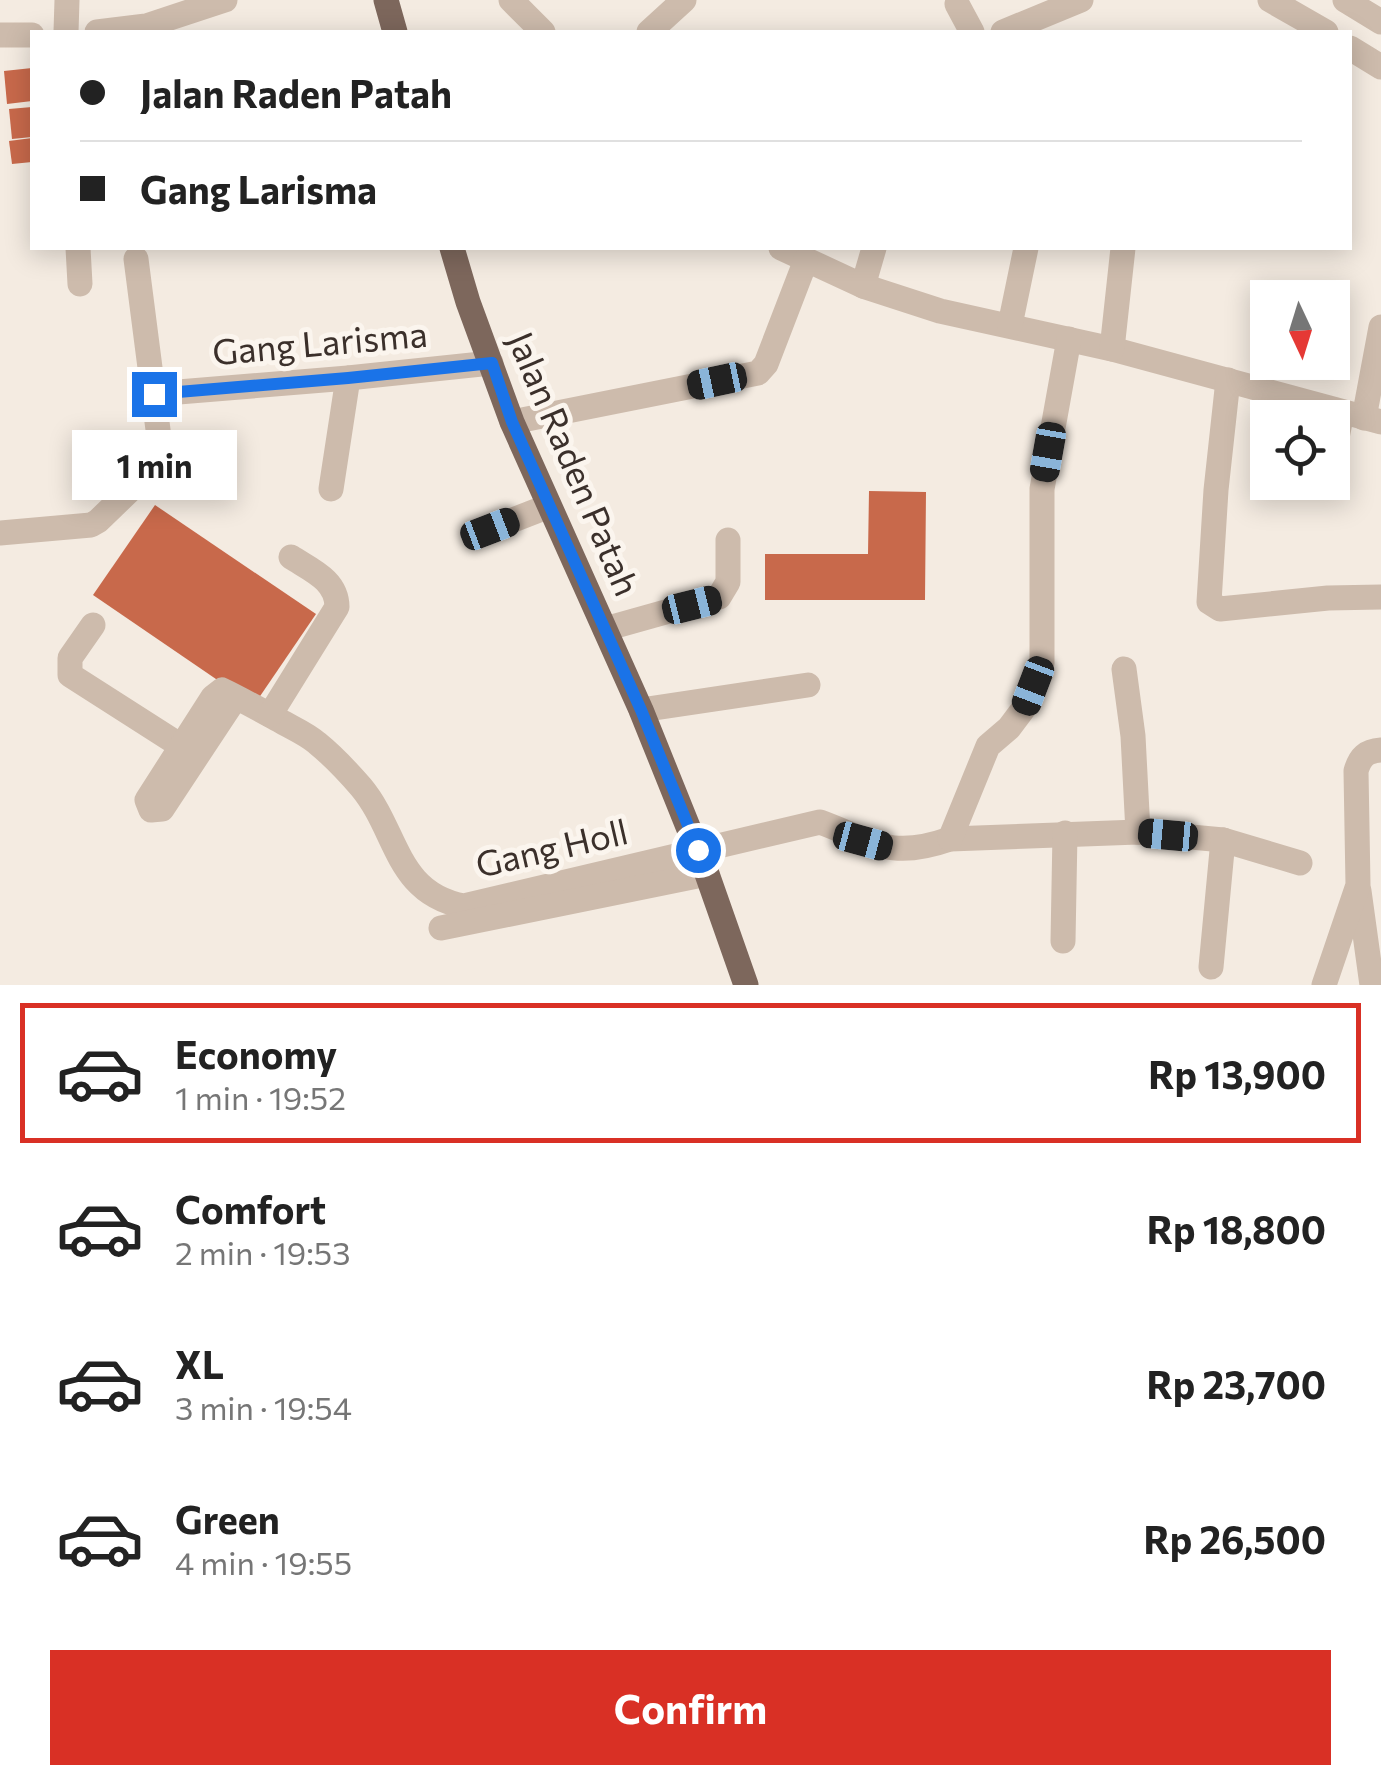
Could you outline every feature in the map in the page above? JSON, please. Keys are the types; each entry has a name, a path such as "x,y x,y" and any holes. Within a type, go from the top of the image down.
{"main road":[{"path":"386,0 395,30"},
{"name":"Jalan Raden Patah","path":"453,250 512,422 641,710 746,985"}],"street":[{"path":"66,30 67,0"},
{"path":"113,30 146,26 225,0"},
{"path":"651,30 684,0"},
{"path":"1008,30 1081,0"},
{"path":"1270,0 1322,30"},
{"path":"1346,0 1381,22"},
{"path":"514,1 541,30"},
{"path":"957,4 971,30"},
{"path":"0,36 30,35"},
{"path":"1352,49 1381,68"},
{"path":"78,250 80,284"},
{"path":"784,250 863,286 940,311 1069,339 1362,417 1381,328"},
{"path":"863,286 873,250"},
{"path":"1010,326 1026,250"},
{"path":"1112,350 1123,250"},
{"path":"0,533 90,525 157,464 161,453 136,259"},
{"path":"512,422 758,373 766,364 806,260"},
{"path":"950,839 988,746 1024,708 1042,663 1042,489 1069,339"},
{"name":"Gang Larisma","path":"154,394 492,363"},
{"path":"331,490 348,378"},
{"path":"1228,380 1209,602 1220,609 1381,597"},
{"path":"490,529 549,506"},
{"path":"604,628 719,597 728,582 728,540"},
{"path":"270,715 338,607 336,592 324,578 291,557"},
{"path":"93,625 70,658 70,675 182,746"},
{"path":"1124,669 1138,832"},
{"path":"641,710 808,685"},
{"path":"222,690 236,697 162,809 151,810 148,800 182,746 216,692 222,690"},
{"name":"Gang Holl","path":"236,697 316,741 364,790 415,882 450,903 464,906 702,862"},
{"path":"1372,985 1358,885 1356,771 1359,759 1373,752"},
{"path":"702,862 820,822 863,841 891,848 924,848 950,839 1138,832 1223,840 1300,864"},
{"path":"1063,941 1065,833"},
{"path":"1211,967 1223,840"},
{"name":"Gang Holl","path":"441,928 702,862"},
{"path":"1324,985 1358,885"}],"building":[{"path":"30,68 30,101 7,104 4,71"},
{"path":"30,107 30,137 12,139 9,109"},
{"path":"30,138 30,162 12,164 9,141"},
{"path":"869,491 926,492 925,600 765,600 765,554 868,554"},
{"path":"155,505 316,614 254,705 93,595"}],"route":[{"path":"154,394 492,363 512,422 641,710 698,850"}]}
